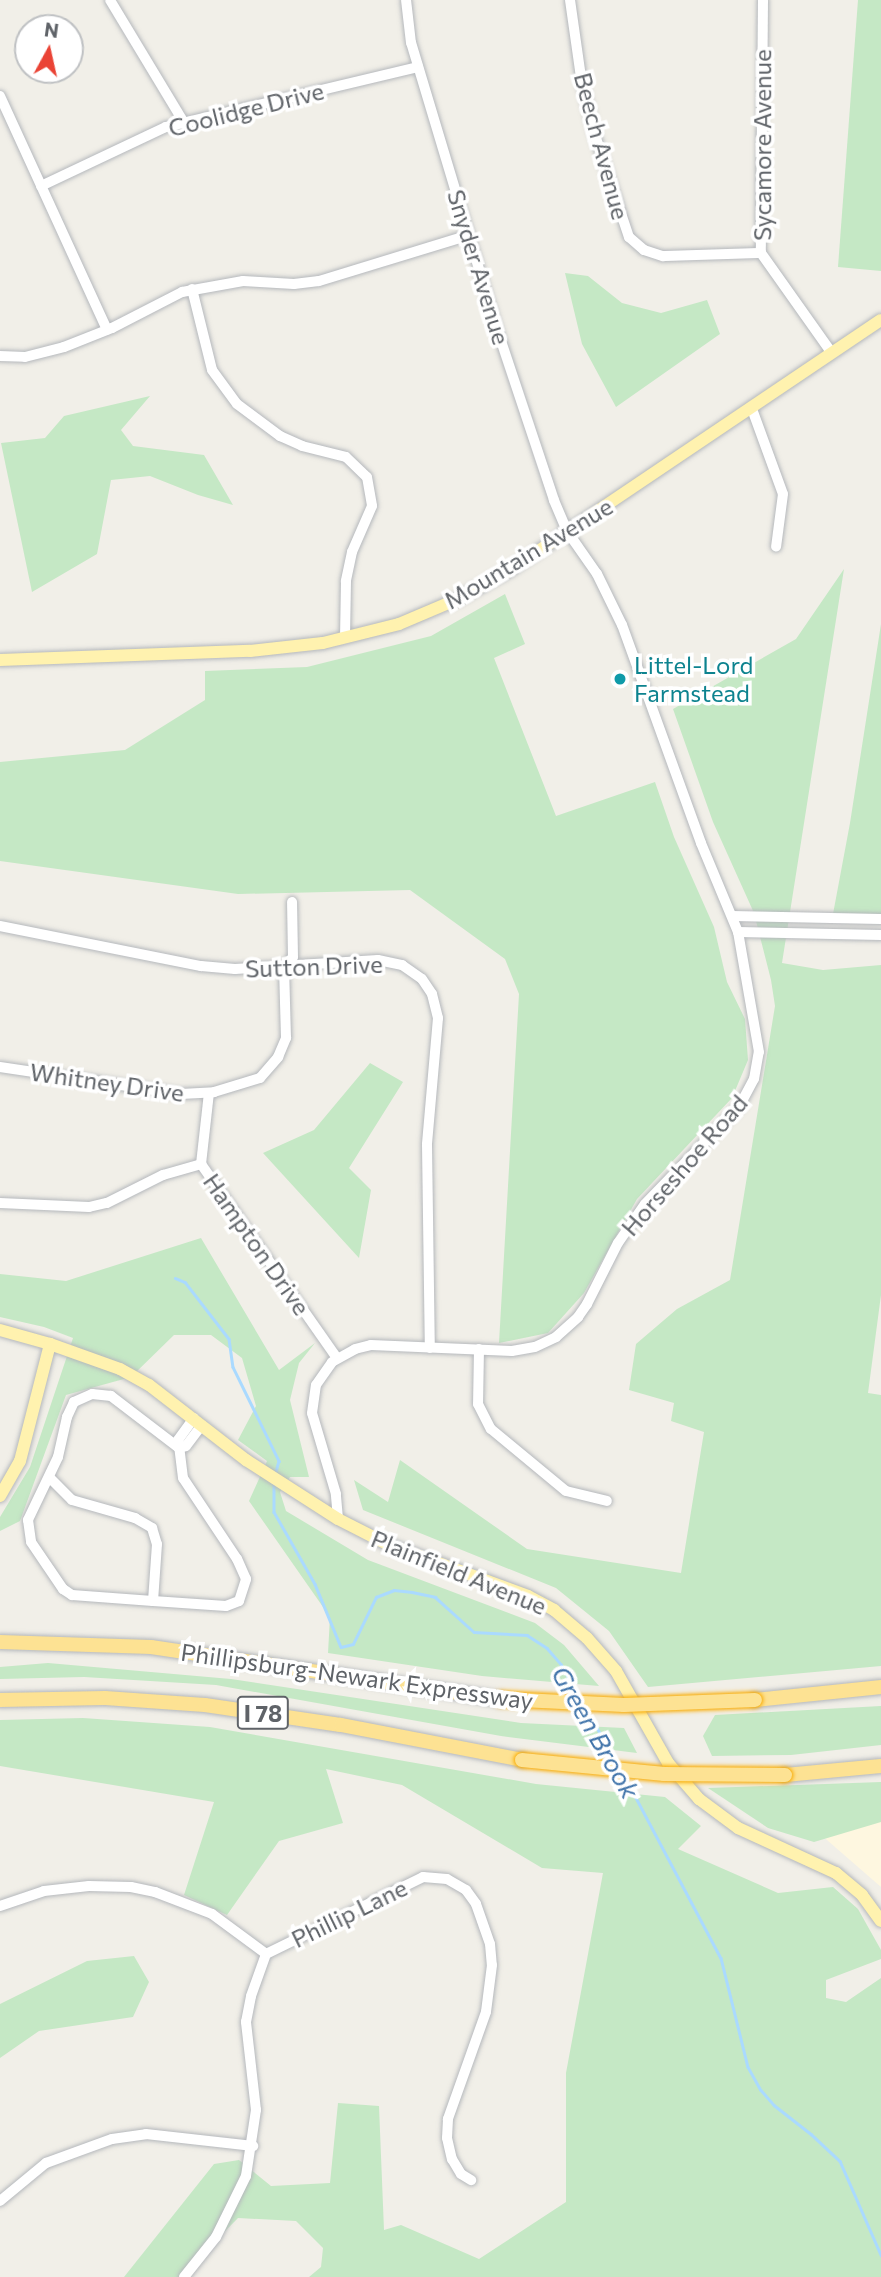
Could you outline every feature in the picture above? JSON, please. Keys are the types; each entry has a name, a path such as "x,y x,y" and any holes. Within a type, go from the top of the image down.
{"highway":[{"name":"Phillipsburg-Newark Expressway","path":"0,1642 108,1644 180,1651 500,1699 624,1705 755,1700 881,1686"},
{"name":"Phillipsburg-Newark Expressway","path":"0,1700 69,1697 205,1705 341,1725 522,1760 664,1774 785,1774 881,1766"}],"main road":[{"name":"Mountain Avenue","path":"0,660 250,650 323,643 399,624 458,599 568,531 881,320"},
{"name":"Plainfield Avenue","path":"0,1330 50,1343 120,1369 198,1422 266,1474 338,1519 389,1545 527,1596 565,1618 616,1671 668,1763 699,1799 738,1828 836,1873 862,1895 881,1921"},
{"path":"0,1496 20,1461 50,1343"}],"street":[{"path":"110,0 183,121"},
{"name":"Snyder Avenue","path":"406,0 406,20 418,67 469,235 541,460 568,531"},
{"name":"Beech Avenue","path":"570,0 581,77 594,132 629,237 644,250 663,257 761,253"},
{"name":"Sycamore Avenue","path":"763,0 761,253 831,352"},
{"name":"Coolidge Drive","path":"41,186 183,121 418,67"},
{"path":"0,96 107,330"},
{"path":"0,356 43,353 107,330 156,303 192,289 243,281 294,284 319,281 469,235"},
{"path":"192,289 212,370 237,404 280,436 302,446 346,457 367,477 372,506 352,552 346,582 345,637"},
{"path":"752,409 783,494 776,547"},
{"name":"Horseshoe Road","path":"337,1358 371,1345 523,1350 546,1343 566,1330 587,1304 618,1243 645,1204 739,1107 748,1092 757,1066 759,1039 738,933 732,916 701,843 622,625 597,574 568,531"},
{"name":"Whitney Drive","path":"0,1067 165,1092 209,1093 260,1078 278,1057 287,1031 284,967 293,957 292,902"},
{"path":"732,916 881,919"},
{"name":"Sutton Drive","path":"0,926 201,967 235,969 390,961 418,975 432,994 438,1018 427,1145 430,1348"},
{"path":"738,933 881,935"},
{"path":"201,1164 209,1093"},
{"name":"Hampton Drive","path":"0,1203 89,1207 107,1203 163,1175 201,1164 337,1358"},
{"path":"478,1349 478,1404 491,1429 543,1476 566,1491 607,1501"},
{"path":"337,1358 316,1385 312,1413 336,1494 338,1519"},
{"path":"100,1393 118,1399 179,1448 187,1489 237,1559 246,1579 243,1594 232,1604 72,1595 63,1589 28,1533 29,1516 50,1478 70,1409 85,1395 100,1393"},
{"path":"179,1448 186,1446 198,1422"},
{"path":"50,1478 72,1500 135,1518 152,1528 157,1544 153,1601"},
{"name":"Phillip Lane","path":"184,2277 216,2237 246,2176 253,2146 256,2109 246,2022 251,1996 266,1954 423,1877 447,1878 466,1890 483,1922 492,1965 481,2033 448,2119 447,2138 452,2160 461,2174 471,2180"},
{"path":"0,1906 44,1891 89,1886 131,1887 167,1896 212,1914 266,1954"},
{"path":"0,2201 46,2163 112,2139 146,2134 253,2146"}],"shaded area":[{"path":"881,1814 881,1887 812,1827"}],"green space":[{"path":"858,0 881,0 881,271 838,267"},
{"path":"565,273 588,276 622,303 661,313 707,300 720,334 616,407 582,344"},
{"path":"150,396 121,430 133,446 204,455 233,505 198,495 150,476 111,480 97,554 32,592 1,443 45,438 64,416"},
{"path":"844,569 782,963 823,970 881,965 881,1295 868,1393 881,1395 881,1666 648,1687 609,1631 556,1588 363,1510 354,1480 388,1502 400,1460 527,1549 681,1573 704,1432 671,1421 674,1403 629,1390 636,1344 677,1309 730,1280 775,1006 754,913 713,822 673,709 796,639"},
{"path":"505,594 525,644 494,658 556,816 655,782 674,837 714,927 727,982 745,1019 748,1060 732,1098 637,1199 584,1293 548,1333 499,1343 519,994 505,959 410,890 238,894 0,861 0,762 125,750 205,700 205,671 307,667 431,636"},
{"path":"881,624 881,916 833,914 850,823"},
{"path":"370,1063 403,1082 349,1168 371,1190 359,1258 263,1153 314,1130"},
{"path":"201,1238 279,1370 315,1343 299,1363 290,1400 309,1477 290,1477 280,1492 286,1511 368,1560 535,1623 564,1645 599,1686 482,1676 328,1653 330,1617 249,1501 267,1461 238,1440 256,1406 242,1358 211,1335 174,1335 131,1377 66,1395 20,1521 0,1531 0,1517 30,1467 73,1338 44,1327 0,1317 0,1274 66,1281"},
{"path":"48,1663 231,1679 521,1723 624,1728 637,1753 501,1736 216,1685 84,1677 0,1679 0,1667"},
{"path":"881,1706 881,1745 791,1755 712,1756 703,1736 715,1715"},
{"path":"83,1718 210,1727 536,1784 665,1797 701,1826 678,1849 778,1893 833,1887 858,1909 881,1950 881,1959 826,1980 826,1998 846,2002 881,1978 881,2277 309,2277 321,2267 323,2248 296,2221 238,2218 180,2277 124,2277 214,2164 239,2160 271,2186 330,2183 338,2103 379,2106 384,2230 401,2225 479,2259 566,2202 566,2073 603,1873 542,1868 402,1785 326,1769 343,1823 279,1841 227,1915 184,1895 214,1802 0,1766 0,1720"},
{"path":"881,1782 881,1822 814,1842 768,1828 708,1788"},
{"path":"134,1956 149,1982 133,2017 39,2031 0,2058 0,2004 87,1961"}],"waterway":[{"name":"Green Brook","path":"175,1278 185,1282 229,1339 233,1367 279,1461 275,1475"},
{"name":"Green Brook","path":"274,1482 274,1512 315,1584 341,1647 353,1644 376,1597 394,1590 412,1592 435,1597 474,1632 527,1635 547,1648 561,1664 580,1698"},
{"name":"Green Brook","path":"587,1710 618,1765"},
{"name":"Green Brook","path":"625,1777 721,1958 748,2067 761,2090 774,2105 840,2161 881,2255"}],"place":[{"name":"Littel-Lord Farmstead","path":"620,679"}]}
